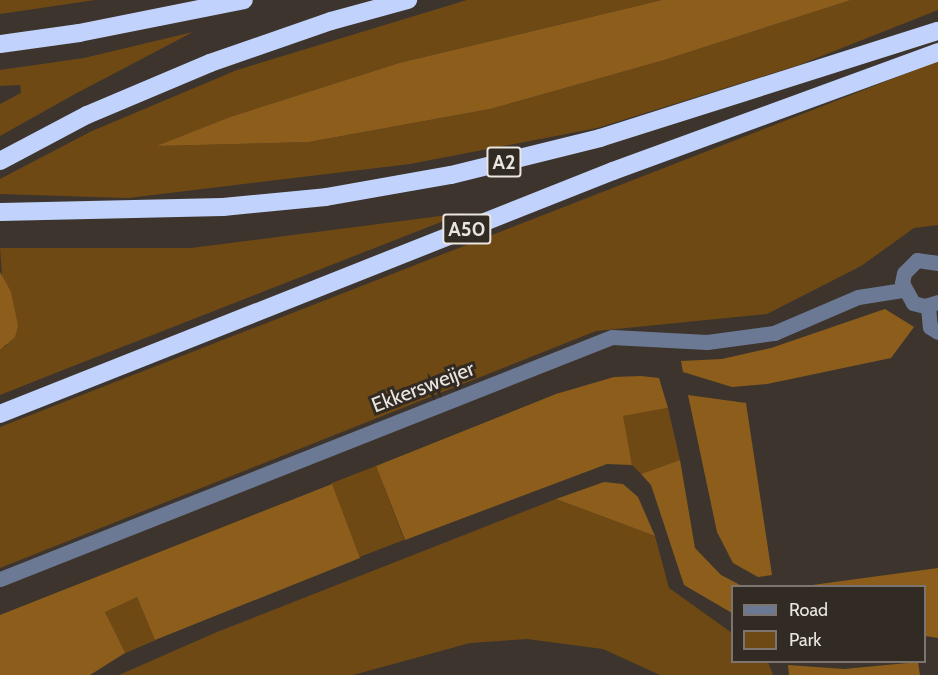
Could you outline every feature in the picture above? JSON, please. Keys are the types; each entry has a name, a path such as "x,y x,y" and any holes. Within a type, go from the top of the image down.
{"highway":[{"path":"0,44 79,33 244,0"},
{"path":"0,161 87,115 210,63 331,21 408,0"},
{"name":"A2","path":"0,213 55,214 223,207 326,197 451,175 600,138 938,31"},
{"name":"A50","path":"0,414 613,171 938,52"}],"street":[{"path":"934,329 933,304 913,303 903,290 904,273 911,264 925,259 938,262"},
{"name":"Ekkersweijer","path":"0,579 602,340 612,337 707,342 774,333 873,292 903,290"}],"green space":[{"path":"0,0 95,0 0,14"},
{"path":"467,0 662,0 399,63 230,117 159,146 309,142 490,109 661,61 851,0 938,0 938,10 799,65 597,128 410,164 128,198 0,194 0,179 92,131 237,70"},
{"path":"193,32 0,136 0,104 21,93 20,85 0,86 0,70 84,58"},
{"path":"938,61 938,225 914,228 861,266 767,314 596,331 0,568 0,427"},
{"path":"464,213 0,395 0,350 7,345 0,248 191,248"},
{"path":"668,408 680,460 641,474 632,465 622,416"},
{"path":"376,466 404,540 359,557 331,483"},
{"path":"556,499 655,536 669,588 731,632 731,663 768,663 773,675 660,675 603,649 527,639 470,643 353,675 119,675 217,632"},
{"path":"137,597 155,640 123,654 105,611"}],"shaded area":[{"path":"662,0 851,0 661,61 490,109 309,142 157,146 230,117 399,63"},
{"path":"0,272 11,292 18,326 15,337 0,350"},
{"path":"885,309 914,327 891,358 767,384 732,387 683,372 681,361 722,359 771,348"},
{"path":"614,377 659,378 668,408 623,416 632,465 607,464 405,540 376,466 556,394"},
{"path":"688,395 746,403 772,575 758,577 733,563 717,532"},
{"path":"680,460 695,548 721,575 740,585 731,585 731,612 684,585 651,485 641,474"},
{"path":"604,482 623,484 638,497 655,536 556,499"},
{"path":"332,484 360,558 155,640 137,597 105,612 125,653 90,675 0,675 0,615"},
{"path":"938,568 938,638 926,636 926,585 812,585"},
{"path":"918,663 920,675 789,675 788,665 844,669"}]}
